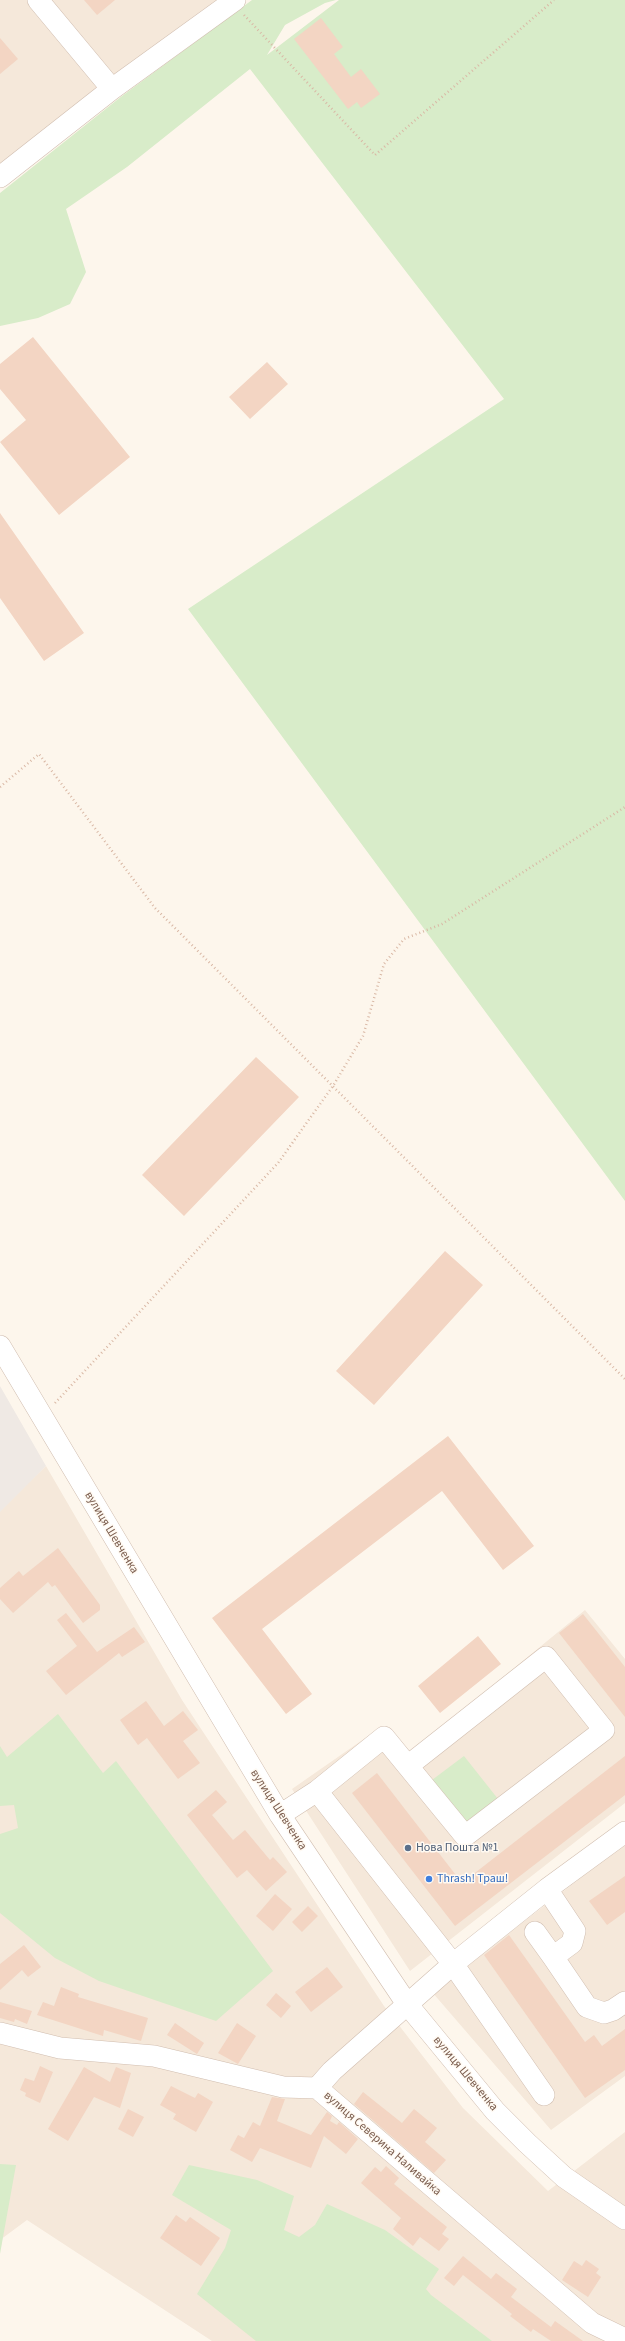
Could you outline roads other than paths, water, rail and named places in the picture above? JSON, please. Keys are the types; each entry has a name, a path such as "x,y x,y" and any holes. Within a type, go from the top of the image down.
{"street":[{"path":"38,0 112,89"},
{"path":"0,177 112,89 234,1"},
{"name":"вулиця Шевченка","path":"0,1346 280,1815 407,2004 495,2111 526,2143 564,2176 625,2219"},
{"path":"280,1815 317,1791 384,1737 465,1836 604,1730 546,1657 408,1765"},
{"path":"317,1791 453,1964 544,2095"},
{"path":"317,2088 332,2071 453,1964 547,1889 625,1832"},
{"path":"547,1889 575,1931 572,1943 553,1957"},
{"path":"535,1932 587,2007 604,2013 613,2010 625,2002"},
{"name":"вулиця Северина Наливайка","path":"0,2033 60,2048 154,2056 283,2087 317,2088 592,2323 625,2339"}],"place":[{"name":"Нова Пошта №1","path":"408,1848"},
{"name":"Thrash! Траш!","path":"429,1879"}]}
